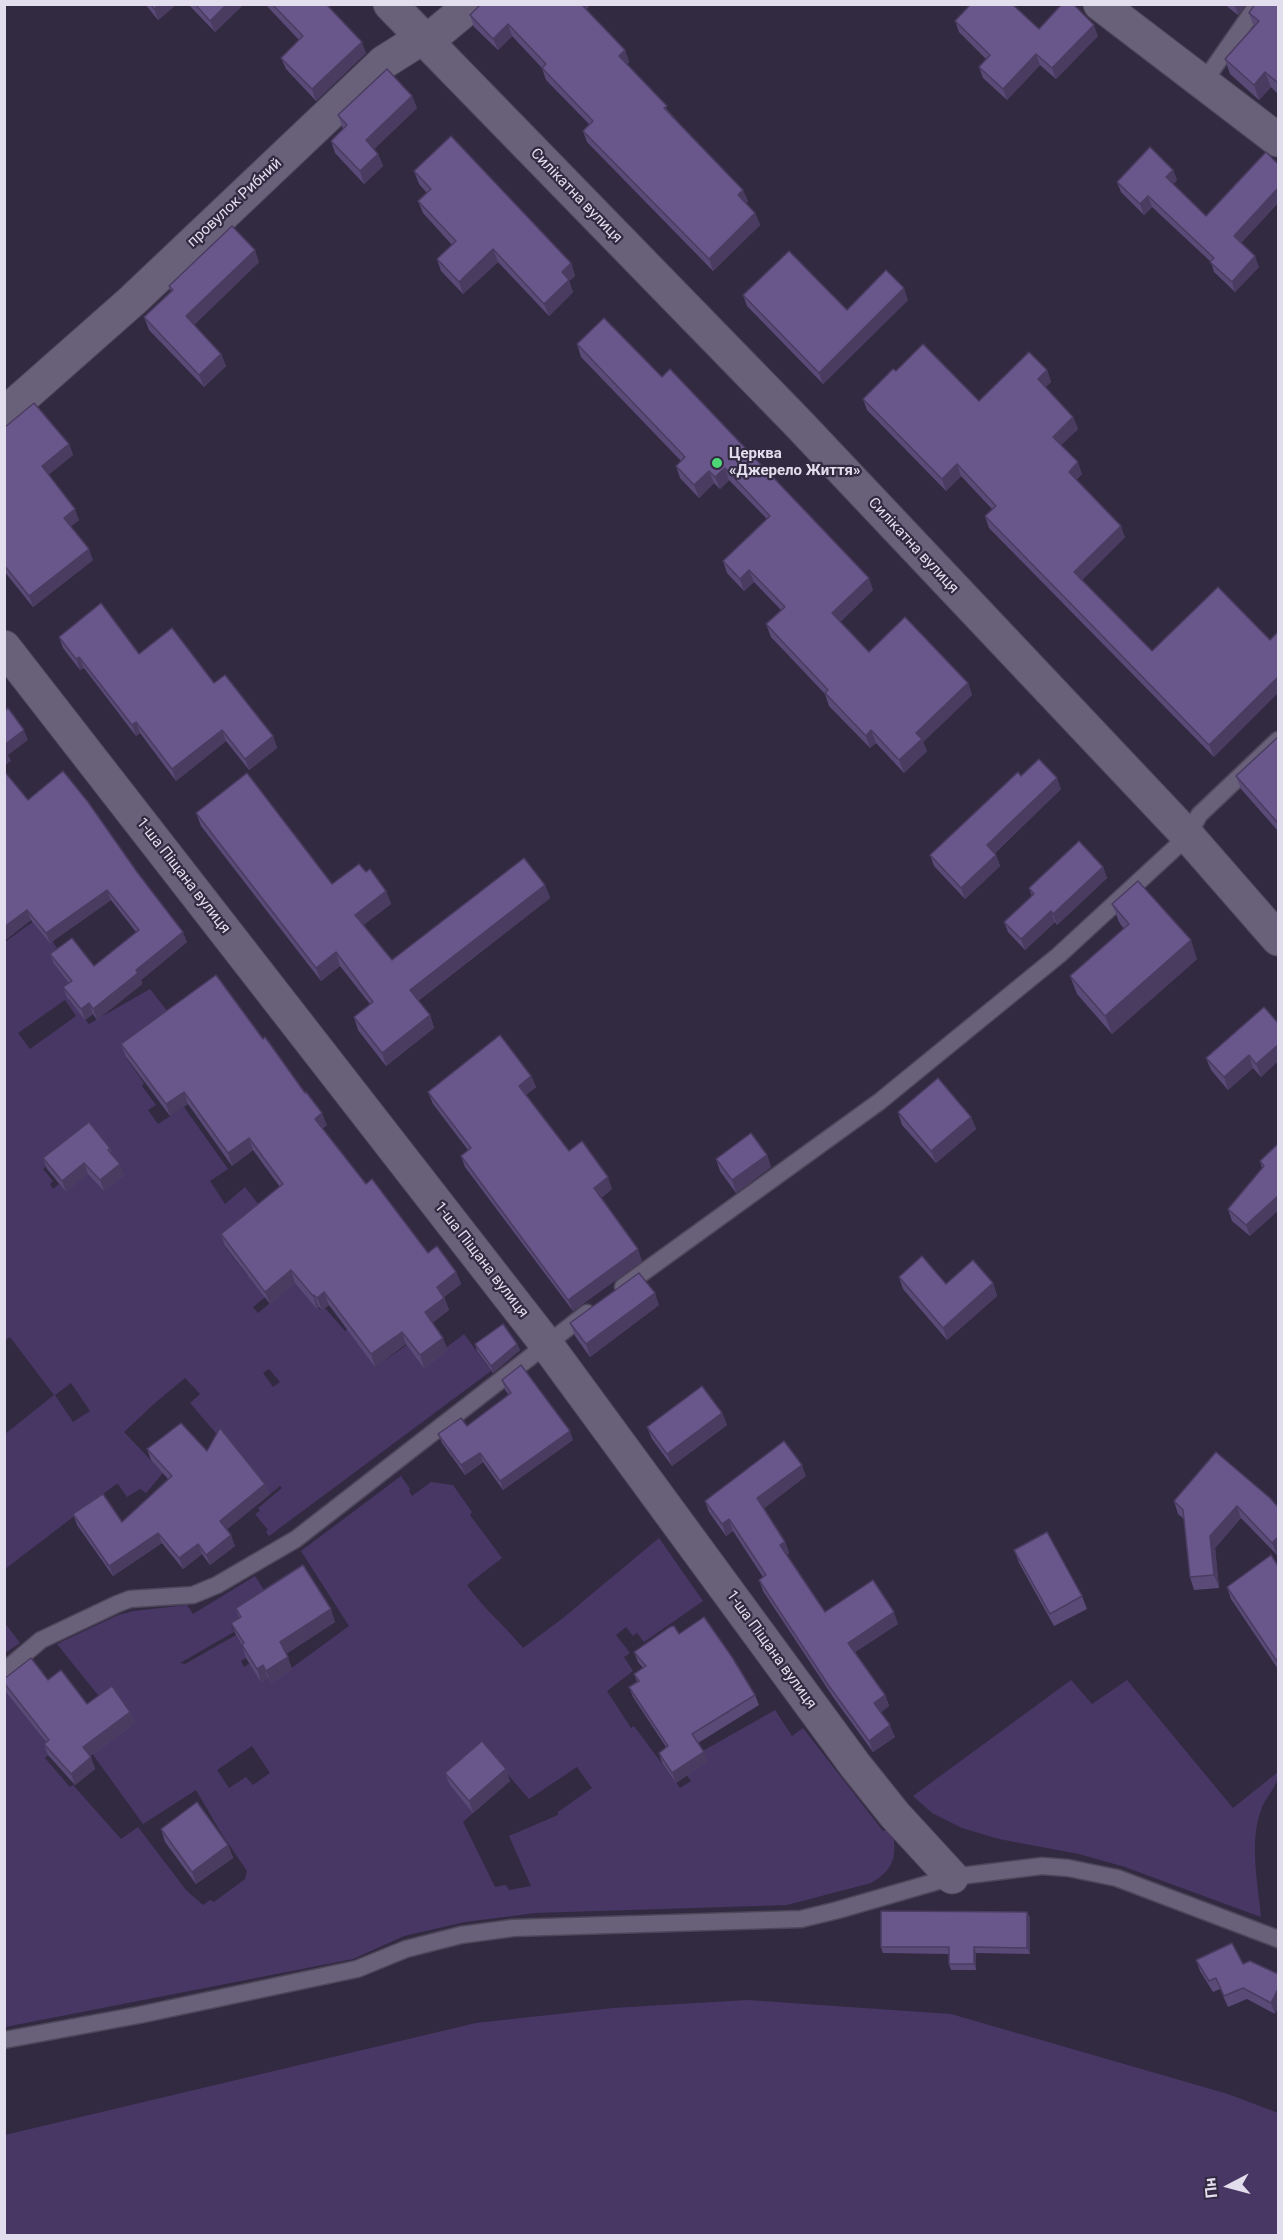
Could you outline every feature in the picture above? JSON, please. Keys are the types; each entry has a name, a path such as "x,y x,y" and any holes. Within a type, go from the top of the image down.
{"street":[{"name":"Силікатна вулиця","path":"390,4 798,423 1188,836 1278,939"},
{"name":"провулок Рибний","path":"4,414 133,300 384,62 422,38 437,33 472,4"},
{"path":"1100,4 1278,140"},
{"name":"1-ша Піщана вулиця","path":"4,647 547,1345 855,1765 895,1815 952,1876"}],"lane":[{"path":"1203,83 1258,4"},
{"path":"4,1671 41,1640 117,1604 130,1599 193,1595 217,1585 296,1539 609,1297 879,1102 1059,955 1188,836 1199,815 1278,740"},
{"path":"4,2040 139,2015 357,1969 406,1949 461,1935 513,1928 801,1919 952,1876 1042,1866 1068,1868 1117,1878 1278,1939"}],"shaded area":[{"path":"34,921 46,932 57,948 55,949 68,973 69,1000 89,1024 150,989 175,1021 126,1058 156,1105 148,1110 158,1124 184,1107 228,1169 210,1181 225,1204 245,1187 266,1214 225,1247 247,1275 279,1286 253,1307 258,1313 301,1278 317,1308 322,1310 325,1308 345,1331 362,1318 375,1367 407,1345 439,1353 464,1334 491,1371 269,1536 266,1532 268,1530 255,1514 260,1511 258,1508 282,1488 280,1486 269,1495 190,1403 200,1394 185,1378 124,1432 163,1473 146,1493 140,1489 127,1497 118,1484 115,1485 5,1569 5,1434 54,1395 10,1337 4,1341 5,942","holes":["65,1000 76,1016 30,1049 18,1033","58,1157 123,1175 91,1177 88,1174 66,1192 59,1184 53,1189 50,1184 53,1181 43,1169","269,1369 280,1382 273,1387 263,1373","71,1383 90,1411 73,1422 55,1395"]},
{"path":"401,1476 412,1496 431,1482 453,1485 472,1512 470,1515 502,1558 467,1585 523,1648 563,1618 659,1538 703,1601 644,1642 637,1633 633,1636 626,1627 616,1635 630,1653 624,1657 633,1671 607,1691 631,1728 634,1726 680,1788 691,1781 682,1769 701,1752 775,1710 792,1736 803,1728 883,1831 892,1828 894,1853 890,1866 886,1872 871,1883 787,1905 535,1913 465,1922 404,1936 353,1959 5,2027 4,1689 53,1751 45,1758 70,1787 73,1785 121,1839 138,1827 186,1890 203,1905 210,1900 214,1902 245,1879 247,1871 196,1790 143,1824 91,1752 106,1705 57,1644 118,1615 134,1611 187,1605 193,1614 255,1576 264,1590 231,1625 234,1632 180,1663 185,1664 236,1635 249,1656 241,1661 244,1667 250,1663 261,1681 268,1678 271,1683 349,1626 301,1551","holes":["252,1746 270,1773 253,1785 246,1777 229,1788 217,1770","488,1752 529,1799 577,1767 592,1788 558,1812 558,1815 509,1836 531,1886 509,1890 506,1885 495,1887 463,1822 473,1813"]},
{"path":"4,1623 20,1643 5,1653"},
{"path":"1071,1680 1092,1704 1127,1680 1233,1808 1278,1772 1274,1787 1263,1805 1257,1823 1255,1863 1261,1917 1125,1867 1079,1854 999,1839 962,1828 932,1813 913,1796"},
{"path":"747,2000 951,2014 1228,2094 1278,2113 1278,2235 5,2235 5,2135 476,2023 613,2008"}],"building":[{"path":"195,4 227,4 210,21"},
{"path":"272,4 326,4 362,42 312,89 281,58 303,36"},
{"path":"481,4 581,4 625,50 619,56 667,106 664,108 743,190 738,195 755,213 709,259 583,131 593,121 542,68 546,64 508,24 493,39 470,15"},
{"path":"971,4 1012,4 1039,29 1062,4 1073,4 1094,25 1052,68 1036,54 1003,89 979,67 990,55 955,21"},
{"path":"1255,4 1278,4 1277,82 1265,72 1254,85 1225,59 1259,21 1249,13"},
{"path":"387,69 412,96 366,140 378,154 360,171 331,141 347,125 338,115"},
{"path":"451,136 571,263 562,272 569,280 544,304 493,249 459,282 437,259 456,241 418,201 431,189 414,171"},
{"path":"1150,147 1173,170 1166,177 1206,216 1266,152 1278,164 1278,188 1234,236 1255,256 1232,282 1210,262 1214,258 1148,196 1140,204 1117,182"},
{"path":"232,226 255,250 186,316 221,354 199,375 144,317 173,290 169,286"},
{"path":"789,251 847,310 886,270 904,288 819,373 743,295"},
{"path":"604,318 662,377 670,369 869,578 832,613 869,652 905,617 968,683 916,733 922,739 899,760 871,730 866,736 825,693 828,690 766,624 785,607 749,570 740,579 723,561 770,516 725,468 715,477 709,471 694,485 676,466 685,457 577,344"},
{"path":"923,344 979,401 1029,352 1047,370 1038,379 1073,417 1053,437 1078,462 1069,472 1121,526 1074,572 1152,651 1218,587 1270,640 1278,632 1278,677 1209,745 985,516 996,506 957,464 942,479 863,399 893,369 896,371"},
{"path":"34,403 69,444 42,466 75,509 64,518 89,549 29,596 4,565 4,428"},
{"path":"101,603 139,654 172,628 214,683 225,675 273,736 245,759 222,730 172,769 136,722 132,725 79,657 76,659 59,637"},
{"path":"8,708 24,730 4,745 4,709"},
{"path":"1278,737 1278,823 1236,776"},
{"path":"1039,759 1057,778 987,845 996,855 961,888 930,855 1018,772 1021,776"},
{"path":"4,771 28,800 63,771 183,932 136,970 138,973 93,1009 89,1003 81,1009 63,987 72,981 50,954 72,938 94,966 139,930 107,890 46,933 27,910 4,927"},
{"path":"247,773 332,884 359,864 366,872 370,869 386,891 355,915 392,960 524,858 545,885 410,990 430,1015 382,1053 354,1017 373,1002 336,952 316,968 196,813"},
{"path":"1079,841 1103,867 1053,914 1051,911 1021,939 1004,922 1034,894 1029,888"},
{"path":"1138,881 1191,940 1105,1016 1070,976 1129,924 1112,904"},
{"path":"216,975 322,1113 315,1119 366,1184 372,1179 428,1253 437,1246 456,1272 437,1287 444,1298 425,1312 443,1338 420,1355 402,1332 371,1354 324,1292 317,1298 313,1296 291,1270 265,1292 221,1234 283,1184 249,1138 228,1153 184,1092 166,1104 121,1044"},
{"path":"1264,1007 1278,1023 1278,1045 1256,1064 1249,1055 1224,1077 1206,1058"},
{"path":"500,1035 531,1076 519,1086 569,1151 582,1141 608,1177 594,1188 638,1249 568,1300 461,1156 471,1148 428,1092"},
{"path":"938,1078 971,1117 931,1151 898,1112"},
{"path":"89,1122 120,1164 100,1180 84,1163 62,1181 43,1158"},
{"path":"751,1133 767,1155 732,1180 716,1159"},
{"path":"1278,1144 1278,1196 1246,1225 1228,1209 1264,1166 1260,1161"},
{"path":"922,1256 946,1284 973,1260 993,1283 943,1328 899,1277"},
{"path":"639,1273 655,1293 586,1344 570,1323"},
{"path":"503,1324 517,1344 491,1366 475,1344"},
{"path":"521,1365 570,1431 500,1481 480,1453 461,1465 438,1434 461,1418 467,1426 511,1393 502,1380"},
{"path":"702,1386 722,1413 667,1454 647,1427"},
{"path":"181,1423 207,1451 220,1428 265,1484 220,1521 231,1535 206,1555 198,1544 179,1558 158,1533 109,1566 73,1514 103,1494 122,1522 172,1476 147,1449"},
{"path":"784,1441 802,1465 757,1498 785,1542 780,1545 825,1612 873,1580 894,1612 848,1643 885,1695 874,1703 890,1725 869,1741 829,1686 759,1580 766,1575 729,1519 722,1524 705,1501"},
{"path":"1216,1452 1278,1507 1278,1537 1272,1543 1237,1506 1210,1536 1214,1575 1190,1577 1183,1510 1174,1501"},
{"path":"1047,1532 1082,1596 1050,1614 1014,1550"},
{"path":"1271,1555 1278,1566 1278,1658 1276,1660 1227,1587"},
{"path":"303,1565 331,1609 280,1642 288,1657 266,1671 263,1665 257,1669 231,1623 241,1617 236,1608"},
{"path":"704,1617 755,1695 692,1734 704,1752 672,1773 659,1753 668,1746 629,1687 639,1681 634,1674 646,1666 634,1652 670,1627 674,1626 679,1634"},
{"path":"31,1658 48,1680 61,1670 87,1704 112,1686 130,1712 83,1747 91,1757 71,1774 44,1744 49,1740 4,1683 4,1679"},
{"path":"482,1741 506,1769 469,1801 445,1773"},
{"path":"197,1802 228,1845 192,1872 161,1829"},
{"path":"881,1911 1027,1912 1027,1948 974,1947 974,1964 949,1964 949,1947 881,1947"},
{"path":"1232,1943 1243,1964 1250,1961 1278,1974 1278,1989 1271,2003 1243,1988 1224,1996 1216,1978 1209,1981 1196,1960"}],"place":[{"name":"Церква «Джерело Життя»","path":"717,463"}]}
